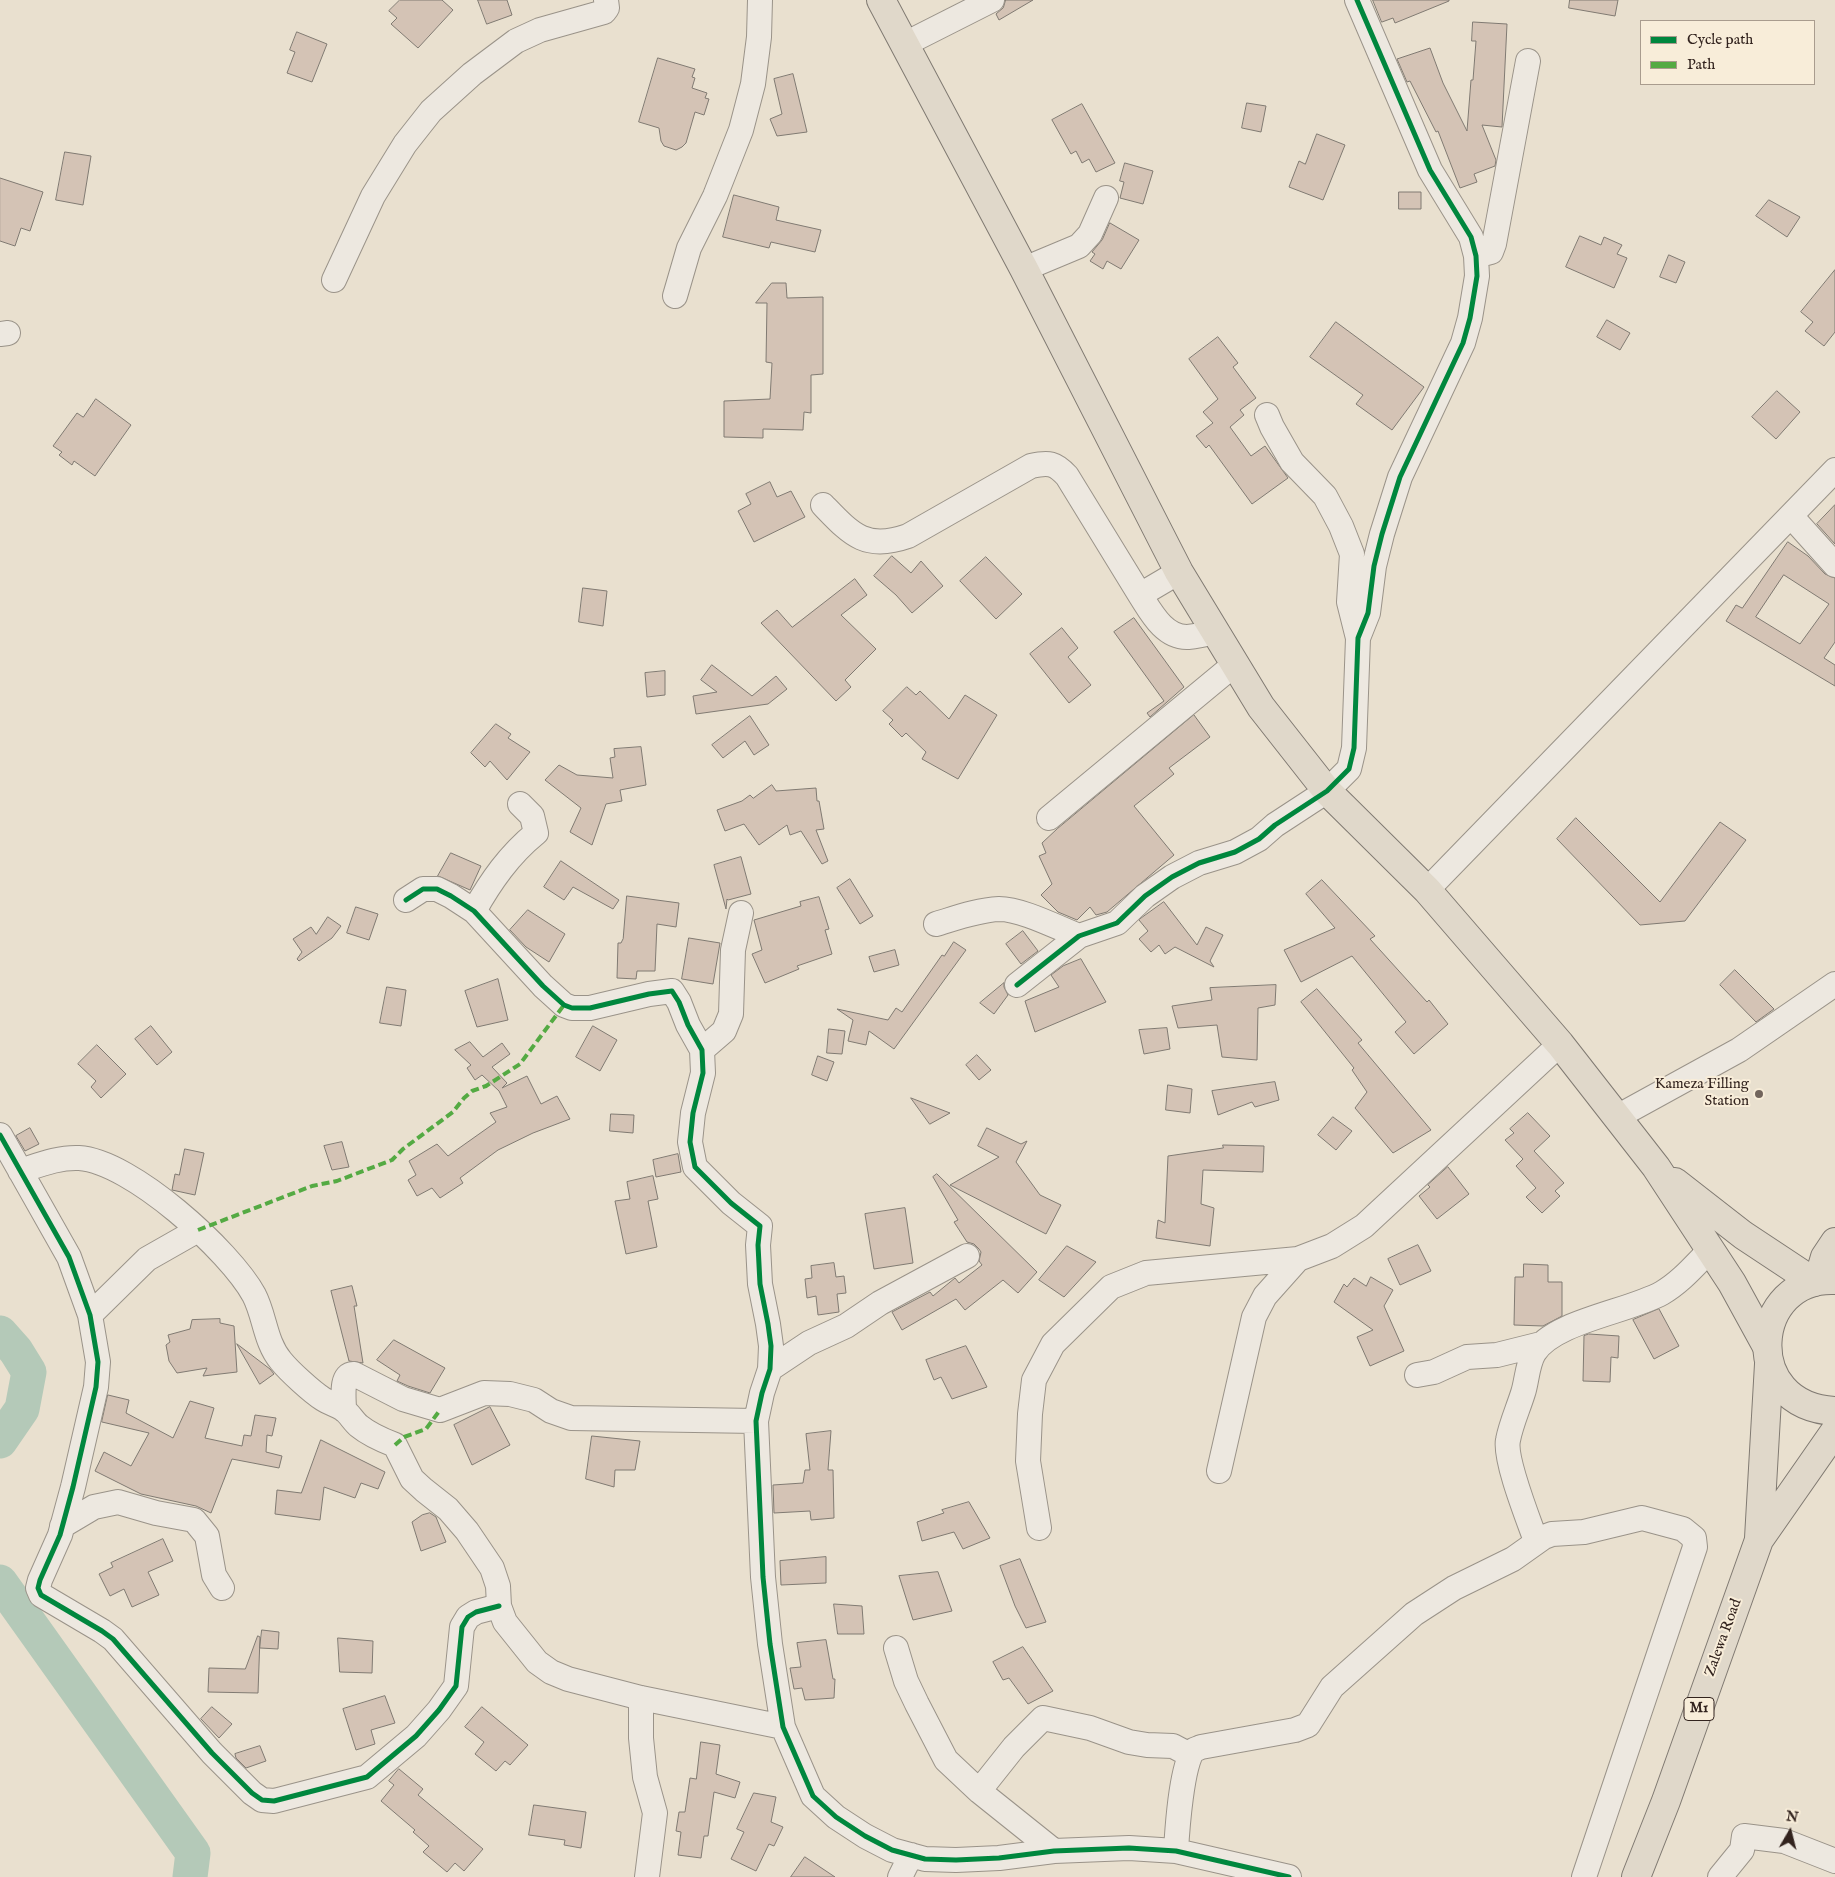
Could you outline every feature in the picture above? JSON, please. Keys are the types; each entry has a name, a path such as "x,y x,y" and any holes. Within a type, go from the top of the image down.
{"main road":[{"path":"882,0 1024,269 1179,572 1262,707 1327,791 1427,890 1560,1044 1656,1167 1732,1283 1768,1354 1775,1377 1783,1389 1806,1406 1820,1410 1835,1411"},
{"path":"1656,1167 1743,1235 1822,1281 1825,1257 1835,1242"},
{"name":"M1","path":"1768,1354 1770,1324 1780,1306 1795,1291 1822,1281"},
{"name":"Zalewa Road","path":"1759,1540 1768,1354"},
{"name":"Zalewa Road","path":"1636,1877 1666,1801 1759,1540 1835,1431"}],"street":[{"path":"334,280 372,196 405,144 431,111 472,74 516,41 540,30 604,12 607,8 606,0"},
{"path":"675,296 689,248 715,196 741,130 753,84 759,37 760,0"},
{"path":"904,44 992,0"},
{"path":"1357,0 1430,170 1471,237 1476,256 1477,276 1470,318 1463,343 1400,477 1374,566 1368,613 1358,638"},
{"path":"1476,256 1491,252 1494,244 1528,61"},
{"path":"1024,269 1079,246 1090,234 1106,198"},
{"path":"1017,985 1080,936 1117,923 1145,896 1172,877 1199,863 1235,852 1259,839 1275,825 1327,791 1349,769 1354,748 1358,638 1349,602 1352,554 1341,526 1325,496 1292,462 1267,415"},
{"path":"823,505 849,532 862,539 893,542 908,536 1031,466 1045,462 1058,467 1068,476 1157,622 1172,633 1187,637 1216,632"},
{"path":"1427,890 1835,470"},
{"path":"1791,516 1835,565"},
{"path":"1140,595 1179,572"},
{"path":"1049,818 1235,664"},
{"path":"474,911 502,867 519,846 536,833 532,816 520,804"},
{"path":"406,900 423,889 437,889 451,896 474,911 543,986 564,1005 572,1008 590,1008 640,996 672,991 702,1050 703,1073 693,1113 690,1142 695,1167 730,1203 760,1226 758,1245 760,1284 768,1324 770,1370 762,1393 756,1421 763,1577 782,1728 813,1796 836,1817 865,1836 892,1850 925,1859 999,1858 1054,1851 1129,1848 1176,1851 1289,1877"},
{"path":"936,924 985,910 1014,910 1080,936"},
{"path":"702,1050 724,1031 731,1014 733,950 741,912"},
{"path":"1616,1117 1739,1050 1835,984"},
{"path":"1039,1528 1028,1461 1034,1380 1053,1344 1111,1287 1146,1274 1298,1259 1332,1246 1364,1226 1560,1044"},
{"path":"0,1135 69,1258 90,1315 98,1362 96,1387 73,1487 62,1526 40,1580 38,1588 41,1595 102,1630 113,1640 212,1753 252,1793 262,1800 274,1801 359,1780 374,1772 416,1736 439,1710 456,1686 462,1627 468,1618 476,1612 499,1606"},
{"path":"20,1171 55,1160 79,1158 99,1162 137,1182 177,1210 234,1266 254,1296 271,1346 281,1362 322,1398 344,1410 357,1425 373,1436 395,1445 412,1479 448,1508 467,1531 492,1568 498,1586 499,1606 505,1622 537,1662 551,1672 568,1679 641,1698 782,1728"},
{"path":"90,1315 147,1259 198,1230"},
{"path":"1417,1375 1434,1372 1467,1357 1497,1356 1541,1344 1569,1327 1637,1304 1663,1292 1682,1279 1710,1250"},
{"path":"770,1370 809,1343 846,1326 880,1303 967,1256"},
{"path":"1219,1471 1254,1317 1265,1296 1298,1259"},
{"path":"1536,1541 1524,1510 1507,1450 1508,1440 1524,1391 1530,1362 1533,1354 1541,1344"},
{"path":"344,1410 345,1380 350,1373 403,1399 440,1410 484,1393 510,1394 534,1400 551,1411 571,1418 756,1421"},
{"path":"62,1526 94,1507 118,1502 156,1513 194,1520 208,1536 214,1575 222,1588"},
{"path":"1176,1851 1183,1787 1190,1755 1194,1750 1201,1747 1295,1730 1308,1725 1332,1687 1414,1614 1454,1588 1514,1559 1544,1536 1584,1532 1642,1518 1684,1529 1694,1538 1695,1546 1584,1877"},
{"path":"896,1648 906,1681 946,1760 979,1791 1054,1851"},
{"path":"641,1698 641,1738 645,1777 655,1813 647,1877"},
{"path":"979,1791 1009,1752 1043,1718 1083,1726 1129,1742 1173,1746 1190,1755"},
{"path":"1720,1877 1742,1850 1744,1836 1784,1841 1835,1861"},
{"path":"900,1877 911,1855"}],"building":[{"path":"400,0 442,0 453,10 418,48 391,24 397,18 389,11"},
{"path":"478,0 507,0 512,15 487,24"},
{"path":"1006,0 1033,0 999,20 996,14 1003,8"},
{"path":"1373,0 1449,1 1395,23 1393,18 1382,22"},
{"path":"1570,0 1618,0 1615,16 1569,8"},
{"path":"1473,22 1507,24 1502,127 1482,125 1496,160 1495,166 1474,174 1477,182 1460,188 1438,131 1436,132 1410,81 1407,82 1397,59 1430,48 1443,83 1467,131 1476,41 1472,41"},
{"path":"297,32 327,44 312,82 287,73 295,52 290,50"},
{"path":"658,58 695,69 692,77 695,78 692,88 707,93 705,98 709,99 704,115 695,112 686,143 676,150 664,146 661,141 659,128 639,122"},
{"path":"793,74 807,132 777,136 770,119 782,114 774,79"},
{"path":"1247,103 1266,106 1261,132 1242,128"},
{"path":"1082,104 1115,163 1096,172 1089,159 1082,163 1076,151 1071,154 1052,120"},
{"path":"1317,134 1345,145 1323,200 1289,187 1299,161 1305,164"},
{"path":"65,152 91,156 83,205 56,200"},
{"path":"1125,163 1153,171 1143,204 1120,198 1124,182 1120,181"},
{"path":"0,178 43,192 30,231 21,228 15,246 0,241"},
{"path":"1399,192 1421,192 1421,209 1399,209"},
{"path":"734,195 779,207 776,220 821,230 815,252 771,242 769,248 723,237"},
{"path":"1769,200 1800,217 1787,237 1756,216"},
{"path":"1110,223 1139,240 1121,269 1107,261 1103,269 1090,261 1095,254 1092,252 1102,240"},
{"path":"1580,236 1601,245 1604,237 1622,245 1617,254 1627,258 1614,288 1566,267"},
{"path":"1669,255 1685,262 1676,283 1660,277"},
{"path":"1835,270 1835,332 1824,346 1805,331 1813,322 1801,312"},
{"path":"772,283 786,283 787,298 823,297 823,374 811,375 811,413 804,412 803,430 763,429 763,438 724,437 724,401 770,399 772,363 766,362 767,303 756,303"},
{"path":"1607,320 1630,333 1620,350 1597,337"},
{"path":"1336,322 1424,387 1392,430 1356,404 1363,395 1310,357"},
{"path":"1218,337 1238,363 1233,367 1256,398 1240,410 1244,415 1230,427 1251,456 1265,446 1288,478 1252,504 1209,445 1206,448 1196,436 1213,423 1203,412 1218,399 1189,359"},
{"path":"1777,391 1800,412 1776,439 1752,417"},
{"path":"96,399 131,425 95,476 74,461 72,465 59,455 62,452 53,446 77,413 83,417"},
{"path":"770,482 777,497 791,491 805,517 754,542 738,511 751,504 746,494"},
{"path":"1835,505 1835,544 1817,524"},
{"path":"1788,542 1808,556 1825,574 1835,578 1835,642 1824,658 1835,665 1835,686 1726,621 1736,605 1742,608","holes":["1784,575 1829,604 1800,644 1756,617"]},
{"path":"892,556 911,573 921,561 943,586 912,613 896,595 874,576"},
{"path":"986,557 1022,594 996,619 960,581"},
{"path":"855,579 867,595 841,615 876,649 845,680 851,687 836,701 761,623 777,610 792,627"},
{"path":"583,588 607,591 603,626 579,622"},
{"path":"1134,618 1184,687 1150,717 1147,713 1164,701 1114,632"},
{"path":"1062,628 1078,648 1068,657 1091,685 1069,703 1030,654"},
{"path":"712,665 752,696 776,676 787,689 768,704 696,714 693,696 717,692 701,680"},
{"path":"665,671 665,695 647,697 645,673"},
{"path":"907,687 916,695 920,691 949,719 965,695 997,715 958,779 922,759 926,752 906,733 902,737 889,724 893,720 883,711"},
{"path":"1194,715 1210,737 1169,768 1174,774 1134,806 1174,855 1107,912 1096,915 1090,907 1077,920 1058,912 1041,895 1052,884 1039,856 1046,853 1042,843"},
{"path":"750,716 769,745 754,755 745,741 723,758 712,745"},
{"path":"496,724 511,734 508,738 530,752 507,780 490,761 485,767 471,753"},
{"path":"641,747 646,785 620,790 622,801 606,804 592,845 570,832 581,808 545,780 559,765 577,775 613,778 610,758 615,757 614,749"},
{"path":"772,785 776,791 816,788 817,801 819,801 824,829 816,830 828,861 822,864 801,831 790,835 787,825 759,845 744,824 725,831 717,810 742,801 750,795 753,798"},
{"path":"1576,818 1660,902 1720,822 1746,840 1685,921 1640,925 1557,839"},
{"path":"451,853 481,866 470,890 438,876"},
{"path":"741,857 751,894 727,899 726,909 714,865"},
{"path":"561,861 619,900 613,909 573,887 564,900 544,887"},
{"path":"850,879 873,916 860,924 837,888"},
{"path":"1322,880 1375,936 1370,939 1427,1002 1429,1000 1448,1024 1414,1054 1395,1032 1406,1022 1352,956 1301,982 1284,950 1335,928 1306,894"},
{"path":"627,896 679,903 676,927 657,924 655,971 637,971 636,979 617,978 618,943 621,943 623,939"},
{"path":"819,897 829,929 825,930 832,954 797,966 799,969 765,983 752,954 762,950 754,920 801,906 800,902"},
{"path":"1164,902 1197,945 1206,927 1223,935 1210,961 1214,967 1175,947 1165,954 1159,945 1151,952 1139,939 1148,931 1139,920"},
{"path":"356,907 378,914 369,940 347,933"},
{"path":"528,910 565,934 549,962 526,947 510,930"},
{"path":"328,917 341,926 332,938 299,961 297,959 302,952 293,939 311,927 316,934"},
{"path":"1023,931 1038,951 1021,964 1006,944"},
{"path":"689,938 720,943 713,984 682,979"},
{"path":"954,942 966,950 894,1049 869,1031 866,1045 848,1041 853,1020 837,1009 888,1020 896,1008 902,1012 942,955 944,956"},
{"path":"895,950 899,965 874,972 869,957"},
{"path":"1081,959 1106,1002 1035,1032 1025,1001 1059,987 1051,975 1063,966"},
{"path":"1735,970 1774,1009 1756,1022 1720,985"},
{"path":"498,979 508,1020 477,1027 465,991"},
{"path":"1004,983 1008,995 994,1014 980,1003"},
{"path":"1276,985 1275,1005 1258,1008 1257,1060 1222,1057 1217,1025 1178,1028 1172,1006 1212,1000 1210,988"},
{"path":"387,987 406,990 401,1026 380,1023"},
{"path":"1317,989 1362,1040 1358,1043 1431,1130 1393,1153 1355,1108 1367,1092 1352,1070 1354,1068 1301,1002"},
{"path":"151,1026 172,1052 157,1065 135,1039"},
{"path":"593,1026 617,1040 600,1071 576,1057"},
{"path":"1167,1028 1170,1049 1144,1054 1139,1030"},
{"path":"829,1029 845,1031 842,1054 827,1053"},
{"path":"470,1042 483,1057 502,1043 510,1054 492,1067 507,1083 502,1088 527,1076 541,1104 557,1096 570,1119 533,1133 498,1150 460,1178 463,1183 440,1198 432,1188 417,1196 408,1180 416,1175 409,1161 437,1144 448,1156 496,1122 490,1113 507,1107 499,1091 482,1075 475,1080 467,1068 471,1065 455,1050"},
{"path":"97,1045 126,1074 101,1098 91,1087 96,1081 78,1064"},
{"path":"977,1055 991,1070 979,1080 966,1065"},
{"path":"818,1056 834,1062 827,1081 812,1075"},
{"path":"1275,1082 1279,1100 1255,1107 1252,1102 1218,1115 1212,1091"},
{"path":"1168,1085 1192,1089 1190,1113 1166,1110"},
{"path":"911,1098 950,1113 930,1124"},
{"path":"1528,1113 1550,1136 1534,1151 1564,1183 1555,1191 1560,1196 1542,1213 1526,1197 1536,1188 1516,1166 1523,1159 1505,1140 1514,1133 1510,1129"},
{"path":"611,1114 634,1115 633,1133 610,1131"},
{"path":"1333,1117 1352,1131 1336,1150 1318,1135"},
{"path":"30,1128 39,1144 25,1151 16,1136"},
{"path":"987,1128 1021,1144 1027,1141 1016,1162 1040,1195 1061,1205 1046,1234 950,1185 999,1157 978,1146"},
{"path":"342,1142 349,1167 332,1170 324,1146"},
{"path":"1223,1145 1264,1146 1263,1172 1203,1170 1201,1204 1214,1208 1210,1246 1156,1238 1158,1220 1165,1223 1168,1156 1223,1148"},
{"path":"185,1149 204,1153 195,1195 172,1190 175,1174 179,1175"},
{"path":"678,1154 681,1172 656,1177 653,1160"},
{"path":"1448,1167 1469,1194 1437,1219 1419,1196"},
{"path":"937,1174 1037,1272 1018,1293 1003,1280 965,1310 956,1299 902,1330 892,1312 930,1292 933,1296 955,1278 959,1283 982,1265 979,1261 981,1252 974,1244 967,1242 954,1222 958,1220 933,1177"},
{"path":"653,1176 658,1199 648,1201 657,1247 626,1254 615,1201 630,1199 627,1182"},
{"path":"905,1208 913,1263 874,1269 865,1214"},
{"path":"1418,1245 1431,1271 1400,1285 1388,1259"},
{"path":"1067,1246 1096,1262 1064,1297 1039,1280"},
{"path":"834,1263 836,1277 844,1276 846,1293 837,1294 839,1312 818,1315 816,1296 807,1298 805,1279 812,1278 811,1266"},
{"path":"1524,1264 1548,1265 1548,1282 1562,1282 1562,1316 1543,1326 1514,1325 1515,1277 1523,1277"},
{"path":"1371,1277 1393,1290 1384,1306 1404,1351 1370,1366 1357,1337 1373,1330 1334,1302 1344,1284 1347,1287 1354,1278 1366,1286"},
{"path":"352,1286 357,1306 354,1306 363,1363 349,1361 331,1291"},
{"path":"1659,1309 1679,1346 1654,1359 1633,1320"},
{"path":"220,1319 220,1323 234,1326 237,1372 203,1376 207,1368 177,1373 169,1361 166,1345 170,1342 168,1335 190,1329 192,1320"},
{"path":"1589,1334 1619,1336 1618,1358 1611,1357 1610,1382 1583,1381 1584,1336"},
{"path":"394,1340 445,1368 430,1393 397,1381 400,1375 377,1360"},
{"path":"237,1344 270,1369 274,1374 260,1384"},
{"path":"966,1346 987,1387 952,1399 941,1377 934,1380 926,1360"},
{"path":"108,1395 129,1400 126,1413 173,1438 190,1401 214,1408 205,1438 242,1446 244,1435 251,1436 255,1415 276,1418 272,1436 267,1435 266,1452 282,1456 279,1468 232,1459 211,1513 196,1506 141,1494 95,1471 104,1452 131,1466 149,1433 102,1422"},
{"path":"490,1407 510,1445 472,1465 454,1425"},
{"path":"831,1431 828,1470 833,1470 834,1518 811,1520 810,1511 774,1513 773,1485 803,1483 805,1470 810,1470 806,1434"},
{"path":"592,1436 640,1441 635,1470 615,1470 614,1487 586,1479"},
{"path":"321,1440 385,1472 378,1489 361,1483 355,1498 324,1487 320,1520 275,1514 277,1490 301,1493"},
{"path":"969,1502 990,1538 963,1549 954,1532 922,1541 917,1522 944,1513 942,1510"},
{"path":"430,1513 436,1517 446,1542 421,1551 412,1522 422,1515"},
{"path":"163,1539 173,1561 148,1572 159,1595 132,1607 124,1589 110,1596 99,1574 113,1567 111,1563"},
{"path":"826,1557 826,1583 781,1585 780,1561"},
{"path":"1020,1559 1046,1622 1026,1628 1015,1606 1000,1566"},
{"path":"938,1572 952,1611 913,1620 899,1576"},
{"path":"834,1604 862,1606 864,1634 838,1634"},
{"path":"262,1630 279,1632 278,1649 260,1648"},
{"path":"258,1636 260,1637 258,1693 208,1692 209,1668 245,1669"},
{"path":"338,1638 373,1641 372,1673 340,1672"},
{"path":"826,1640 833,1679 835,1679 834,1698 805,1700 802,1688 794,1689 790,1668 801,1667 797,1643"},
{"path":"1023,1647 1053,1691 1028,1704 1009,1678 1003,1680 993,1662"},
{"path":"385,1696 395,1723 371,1730 375,1744 356,1750 343,1709"},
{"path":"212,1707 232,1724 219,1738 201,1719"},
{"path":"482,1707 528,1745 510,1765 505,1761 496,1771 475,1754 484,1742 465,1727"},
{"path":"701,1742 720,1745 716,1774 740,1782 735,1798 714,1792 708,1836 704,1836 701,1858 678,1855 681,1832 676,1831 679,1812 685,1812 690,1778 696,1779"},
{"path":"260,1746 266,1761 246,1768 236,1758 235,1754"},
{"path":"399,1769 423,1789 418,1795 483,1849 464,1871 455,1863 447,1872 423,1852 429,1846 413,1832 415,1830 381,1801 394,1785 389,1781"},
{"path":"754,1793 776,1797 771,1822 783,1827 774,1846 769,1844 756,1871 731,1859 744,1832 737,1829"},
{"path":"534,1805 586,1812 581,1848 564,1845 565,1840 529,1835"},
{"path":"805,1857 835,1877 791,1877"}],"waterway":[{"path":"0,1333 16,1351 29,1372 22,1409 0,1441"},
{"path":"0,1582 193,1853 190,1877"}],"marked path":[{"path":"198,1230 312,1186 337,1181 392,1160 403,1149 453,1112 472,1091 486,1086 520,1064 564,1005"},
{"path":"395,1445 404,1437 426,1429 440,1410"}],"cycle path":[{"path":"1017,985 1079,936 1117,923 1145,896 1172,877 1199,863 1235,852 1259,839 1275,825 1327,791 1349,769 1354,748 1358,638 1368,613 1374,566 1382,534 1400,477 1463,343 1470,318 1477,276 1476,256 1471,237 1430,170 1357,0"},
{"path":"406,900 423,889 437,889 451,896 474,911 543,986 564,1005 572,1008 590,1008 649,994 672,991 702,1050 703,1073 693,1113 690,1142 695,1167 731,1203 760,1226 758,1245 760,1284 771,1346 770,1369 756,1421 763,1577 770,1644 783,1727 813,1796 836,1817 865,1836 892,1850 925,1859 999,1858 1054,1851 1129,1848 1176,1851 1289,1877"},
{"path":"0,1135 69,1257 90,1315 98,1362 96,1387 73,1487 60,1535 40,1580 38,1588 41,1595 113,1639 212,1753 252,1793 262,1800 274,1801 367,1777 416,1736 439,1710 456,1686 462,1627 468,1617 476,1612 499,1606"}],"place":[{"name":"Kameza Filling Station","path":"1759,1094"}]}
